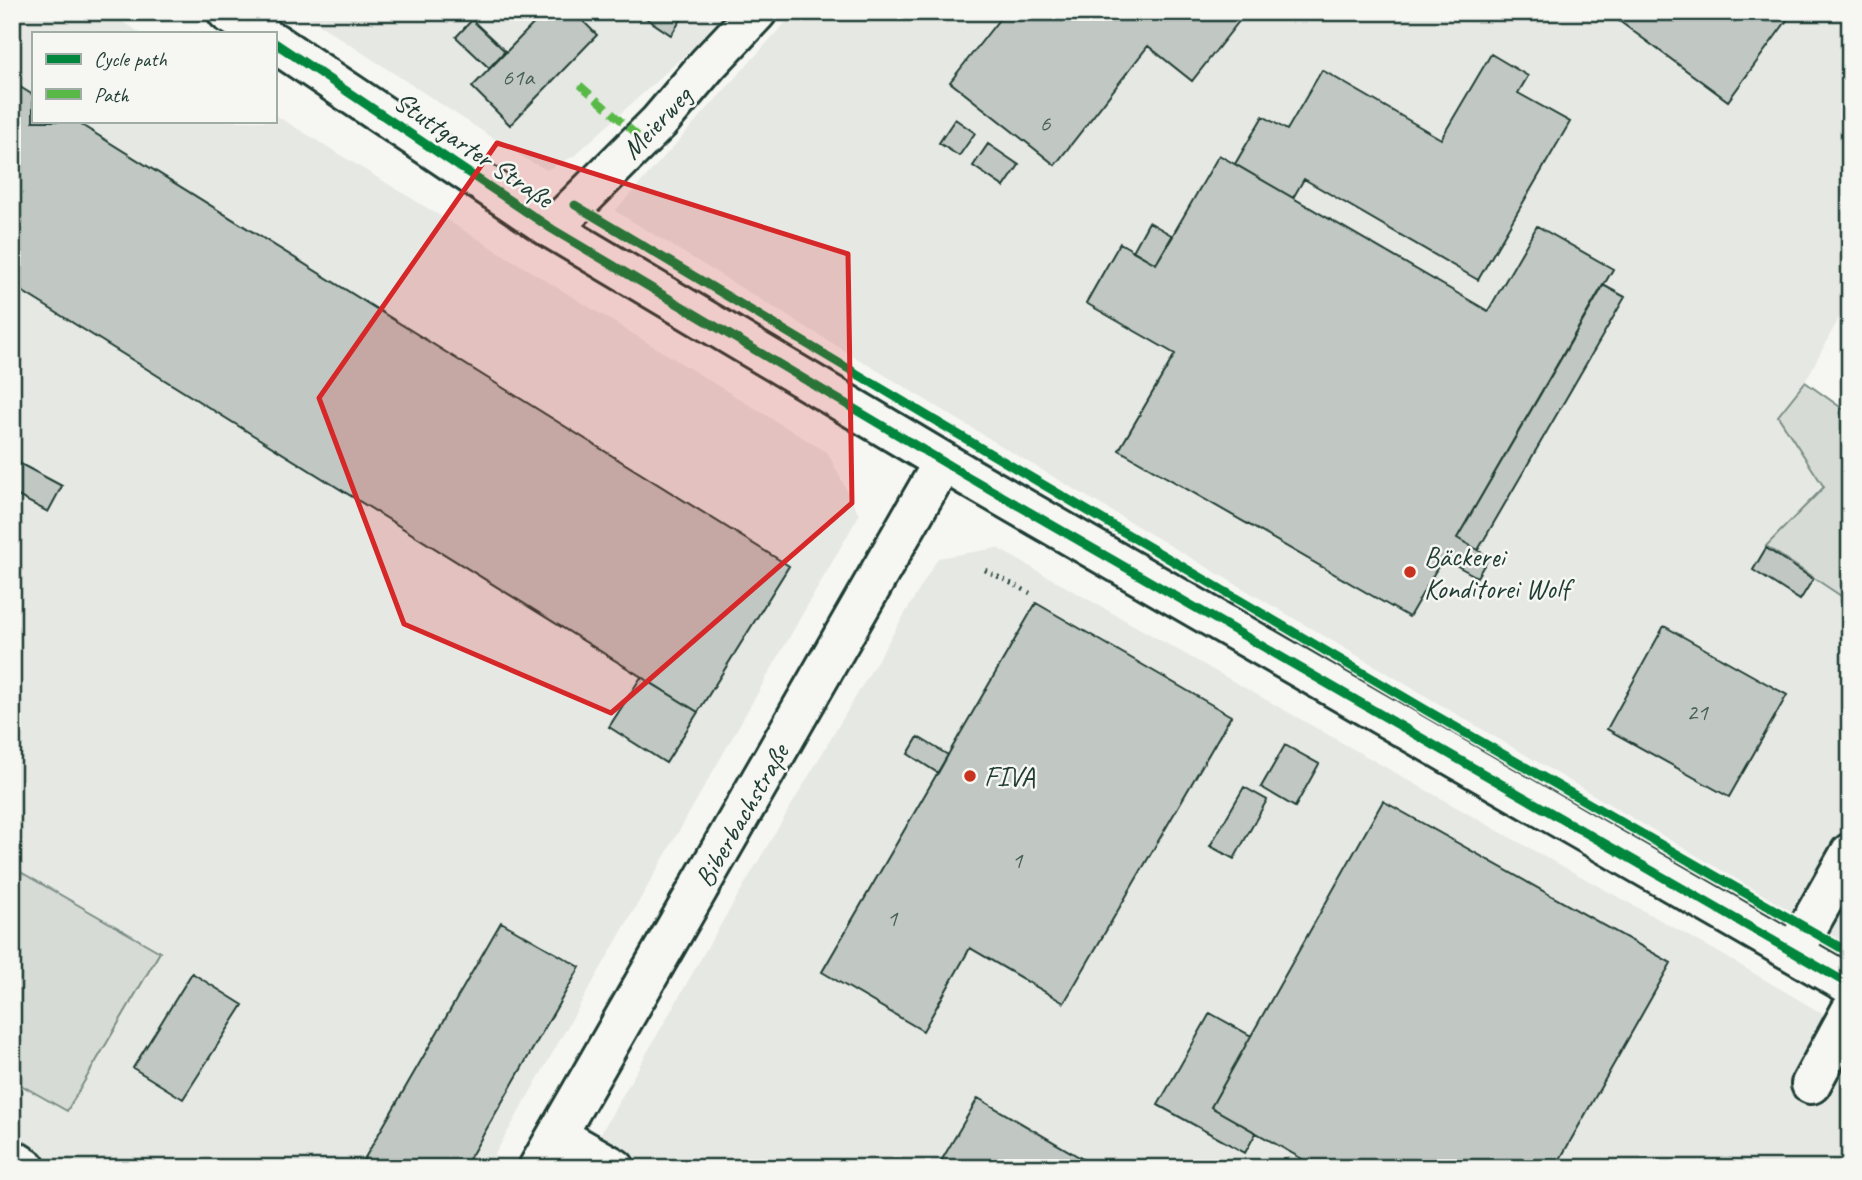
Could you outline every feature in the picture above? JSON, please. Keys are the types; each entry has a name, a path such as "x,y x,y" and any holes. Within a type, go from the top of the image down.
{"main road":[{"path":"227,12 259,32"},
{"name":"Meierweg","path":"551,229 659,122 757,12"},
{"name":"Stuttgarter Straße","path":"276,44 551,229 943,462 1850,985"},
{"name":"Biberbachstraße","path":"537,1168 943,462"},
{"path":"1794,952 1850,853"},
{"path":"1811,1084 1850,1012"},
{"path":"557,1135 615,1168"},
{"path":"12,1159 26,1168"}],"path":[{"path":"985,570 1030,593"}],"highlighted area":[{"path":"497,143 848,254 852,503 611,713 404,624 319,398"}],"shaded area":[{"path":"12,12 106,12 139,32 32,32 32,122 276,122 276,116 828,453 859,515 487,1168 12,1168"},
{"path":"300,12 732,12 574,156 547,170 527,160"},
{"path":"795,12 1850,12 1850,297 1805,382 1778,416 1824,487 1767,546 1850,602 1850,946 1008,450 615,211"},
{"path":"1805,382 1850,414 1850,602 1766,546 1824,487 1778,416"},
{"path":"997,548 1716,951 1850,1030 1850,1168 581,1168 711,941 938,558"},
{"path":"12,867 160,952 67,1111 12,1080"}],"building":[{"path":"545,12 574,12 597,35 510,125 472,87"},
{"path":"637,12 686,12 671,35"},
{"path":"1005,12 1230,12 1240,20 1192,81 1148,46 1055,165 950,82"},
{"path":"1607,12 1793,12 1728,101"},
{"path":"472,20 505,51 489,68 456,37"},
{"path":"1491,54 1528,76 1518,93 1570,122 1478,280 1304,179 1293,198 1235,164 1263,116 1287,130 1322,70 1441,139"},
{"path":"12,82 32,94 32,122 77,122 789,566 698,712 12,285"},
{"path":"955,119 975,133 959,156 939,143"},
{"path":"988,144 1019,165 1004,187 973,166"},
{"path":"1219,155 1488,311 1537,226 1613,269 1457,538 1489,557 1477,577 1443,558 1409,617 1119,450 1175,354 1086,303 1120,243 1156,264"},
{"path":"1149,222 1173,236 1156,264 1133,251"},
{"path":"1603,285 1625,297 1478,550 1457,538"},
{"path":"17,462 62,486 48,512 12,493 12,472"},
{"path":"1766,548 1813,579 1800,600 1753,570"},
{"path":"1036,603 1231,716 1064,1003 970,948 923,1031 822,972"},
{"path":"1664,626 1787,695 1729,797 1607,729"},
{"path":"641,677 698,712 666,763 609,727"},
{"path":"918,737 948,755 938,773 908,754"},
{"path":"1285,745 1319,764 1295,807 1261,787"},
{"path":"1244,787 1267,800 1234,859 1210,846"},
{"path":"1383,801 1671,963 1555,1168 1318,1168 1211,1107"},
{"path":"501,922 580,967 464,1168 359,1168"},
{"path":"192,973 243,1005 183,1099 133,1068"},
{"path":"1210,1013 1251,1036 1211,1107 1256,1133 1245,1153 1158,1105"},
{"path":"978,1098 1098,1168 937,1168"}],"marked path":[{"path":"580,85 642,139"}],"cycle path":[{"path":"276,44 552,229 967,476 1850,985"},
{"path":"575,205 1431,713 1850,953"}],"place":[{"name":"Bäckerei Konditorei Wolf","path":"1410,572"},
{"name":"FIVA","path":"970,776"}]}
